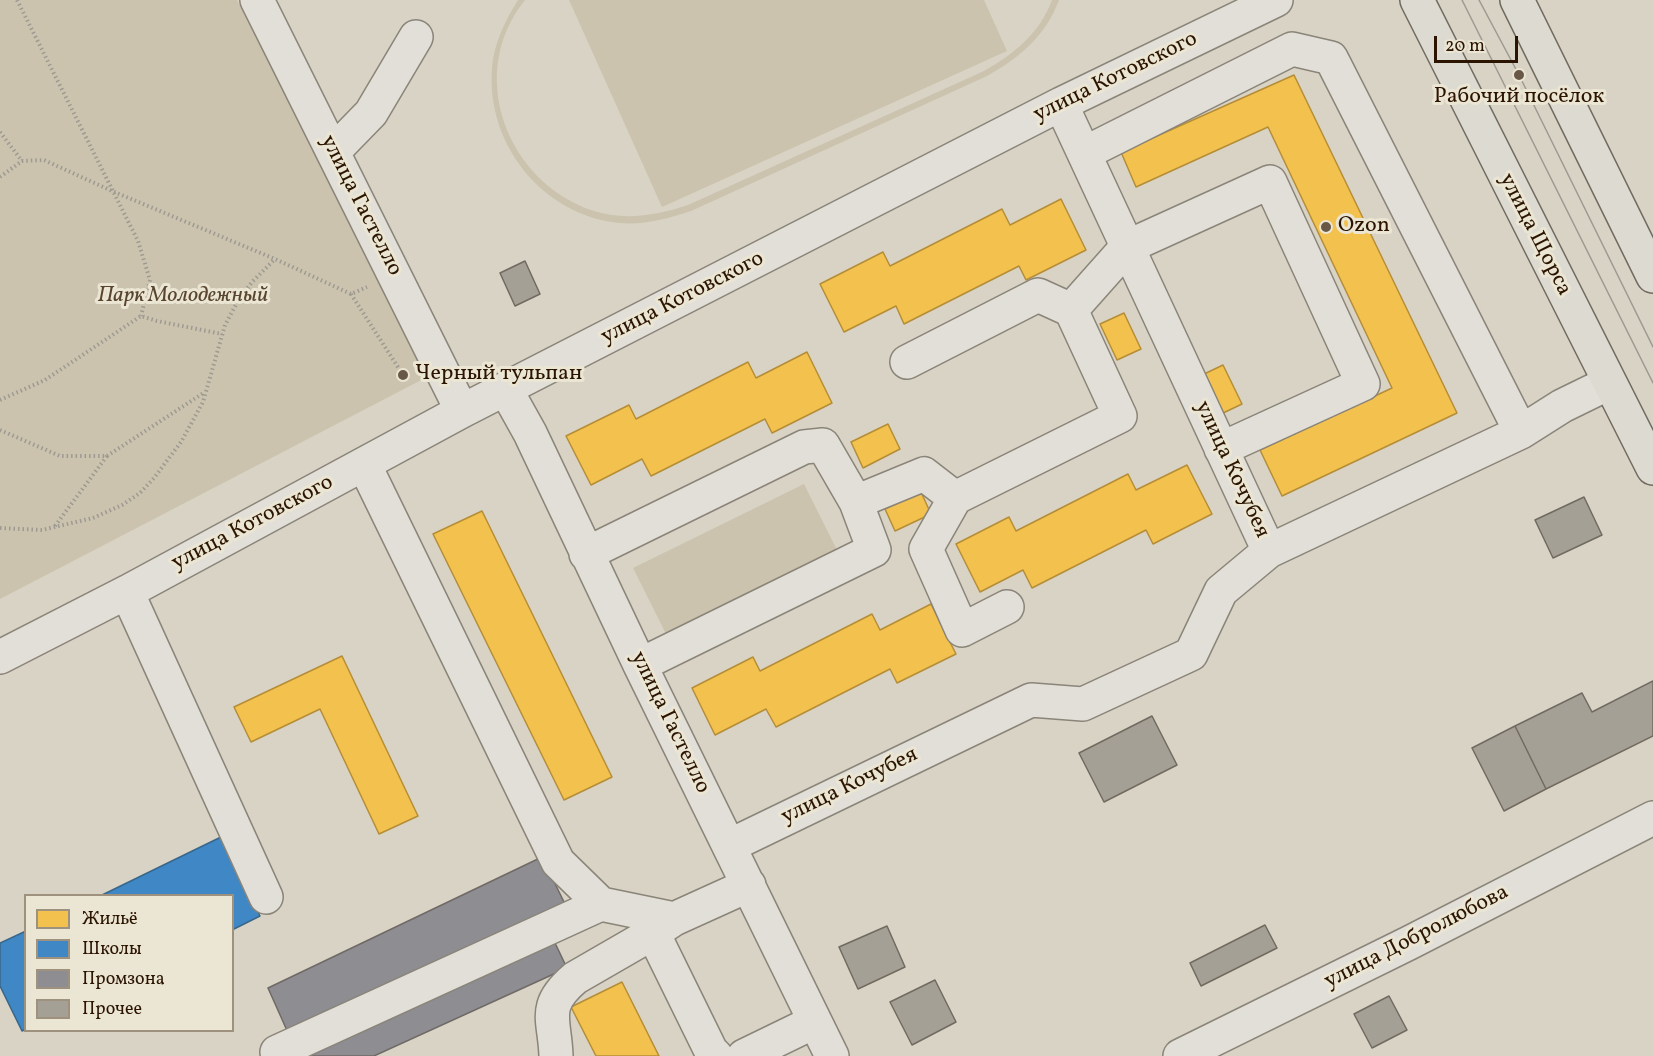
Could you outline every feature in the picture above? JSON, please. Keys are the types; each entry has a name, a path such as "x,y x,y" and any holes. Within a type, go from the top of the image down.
{"main road":[{"name":"улица Щорса","path":"1417,0 1608,383 1653,468"},
{"path":"1517,0 1653,276"}],"street":[{"name":"улица Гастелло","path":"257,0 462,411"},
{"name":"улица Котовского","path":"0,657 126,592 462,411 507,390 1061,104 1276,0"},
{"path":"333,152 371,113 416,37"},
{"path":"1085,153 1292,49 1331,58 1521,432"},
{"name":"улица Кочубея","path":"729,846 1030,700 1083,704 1191,654 1221,591 1269,551 1061,104"},
{"path":"1071,310 1127,247 1270,182 1364,384 1221,449"},
{"path":"907,362 1038,295 1071,310 1120,416 955,498 926,549 962,630 1007,607"},
{"path":"1269,551 1521,432 1562,406 1608,383"},
{"name":"улица Гастелло","path":"507,390 530,433 586,554 832,1056"},
{"path":"586,554 804,447 823,445 856,502 874,550 640,665"},
{"path":"364,464 558,862 601,904 664,926"},
{"path":"856,502 924,474 955,498"},
{"path":"126,592 266,897"},
{"name":"улица Добролюбова","path":"1180,1056 1653,818"},
{"path":"556,1056 551,1018 558,995 564,987 575,978 664,926 749,885"},
{"path":"277,1052 601,904"},
{"path":"664,926 711,1051 716,1056"},
{"path":"744,1056 814,1022"}],"path":[{"path":"0,400 45,380 141,316 150,280 138,241 17,0"},
{"path":"0,132 22,161"},
{"path":"0,177 22,161 44,160 351,294 403,375"},
{"path":"0,528 42,530 93,518 122,505 140,493 181,442 202,402 225,325 239,299 275,259"},
{"path":"351,294 371,285"},
{"path":"141,316 222,334"},
{"path":"54,527 107,456 206,392"},
{"path":"0,430 60,456 107,456"}],"green space":[{"name":"Парк Молодежный","path":"0,0 237,0 429,376 0,599"},
{"path":"518,0 525,0 507,29 498,60 498,92 504,123 518,151 538,177 564,197 606,214 642,216 688,205 984,71 1025,42 1041,23 1052,0 1059,0 1047,25 1030,45 1010,62 987,76 691,211 655,221 619,223 591,217 566,206 543,190 524,171 509,148 498,123 493,96 492,68 501,32"},
{"path":"569,0 984,0 1007,51 662,207"},
{"path":"804,484 840,556 669,640 633,568"}],"building: Жильё":[{"path":"1294,75 1457,413 1282,496 1260,450 1392,388 1268,127 1136,187 1121,152"},
{"path":"1061,199 1086,250 1026,280 1019,266 904,324 896,306 844,332 820,284 883,252 890,266 1002,209 1010,225"},
{"path":"1124,313 1141,349 1117,360 1100,324"},
{"path":"807,352 832,403 772,433 765,419 651,476 642,459 591,485 566,436 629,405 636,419 748,362 756,378"},
{"path":"1223,365 1242,404 1219,415 1200,376"},
{"path":"888,424 900,449 863,468 851,442"},
{"path":"1187,465 1212,514 1153,544 1146,530 1032,588 1023,570 980,592 956,544 1009,517 1016,531 1128,474 1136,490"},
{"path":"921,492 931,514 895,531 885,509"},
{"path":"482,511 612,777 564,800 433,534"},
{"path":"931,604 956,654 897,683 890,669 776,727 766,709 715,735 692,688 753,657 760,671 872,614 880,630"},
{"path":"342,656 418,816 379,834 320,709 251,742 234,707"},
{"path":"622,982 659,1056 596,1056 571,1007"}],"building: Школы":[{"path":"221,837 260,916 234,929 234,894 104,894"},
{"path":"24,932 24,1030 22,1031 0,986 0,943"}],"building: Промзона":[{"path":"542,857 565,904 289,1035 268,988"},
{"path":"555,943 567,968 374,1056 306,1056"}],"building: Прочее":[{"path":"525,261 540,294 515,306 500,273"},
{"path":"1584,497 1602,535 1553,558 1535,520"},
{"path":"1653,681 1653,736 1546,789 1515,726 1582,693 1592,712"},
{"path":"1152,716 1177,765 1104,802 1079,753"},
{"path":"1515,726 1546,789 1504,811 1472,748"},
{"path":"1265,925 1277,948 1201,986 1190,963"},
{"path":"887,926 905,967 858,989 839,947"},
{"path":"935,980 956,1022 912,1045 890,1002"},
{"path":"1389,996 1407,1030 1372,1048 1354,1014"}],"tram line":[{"path":"1462,0 1653,383"},
{"path":"1479,0 1519,75 1653,347"}],"place":[{"name":"Рабочий посёлок","path":"1519,75"},
{"name":"Ozon","path":"1326,227"},
{"name":"Черный тульпан","path":"403,375"}]}
